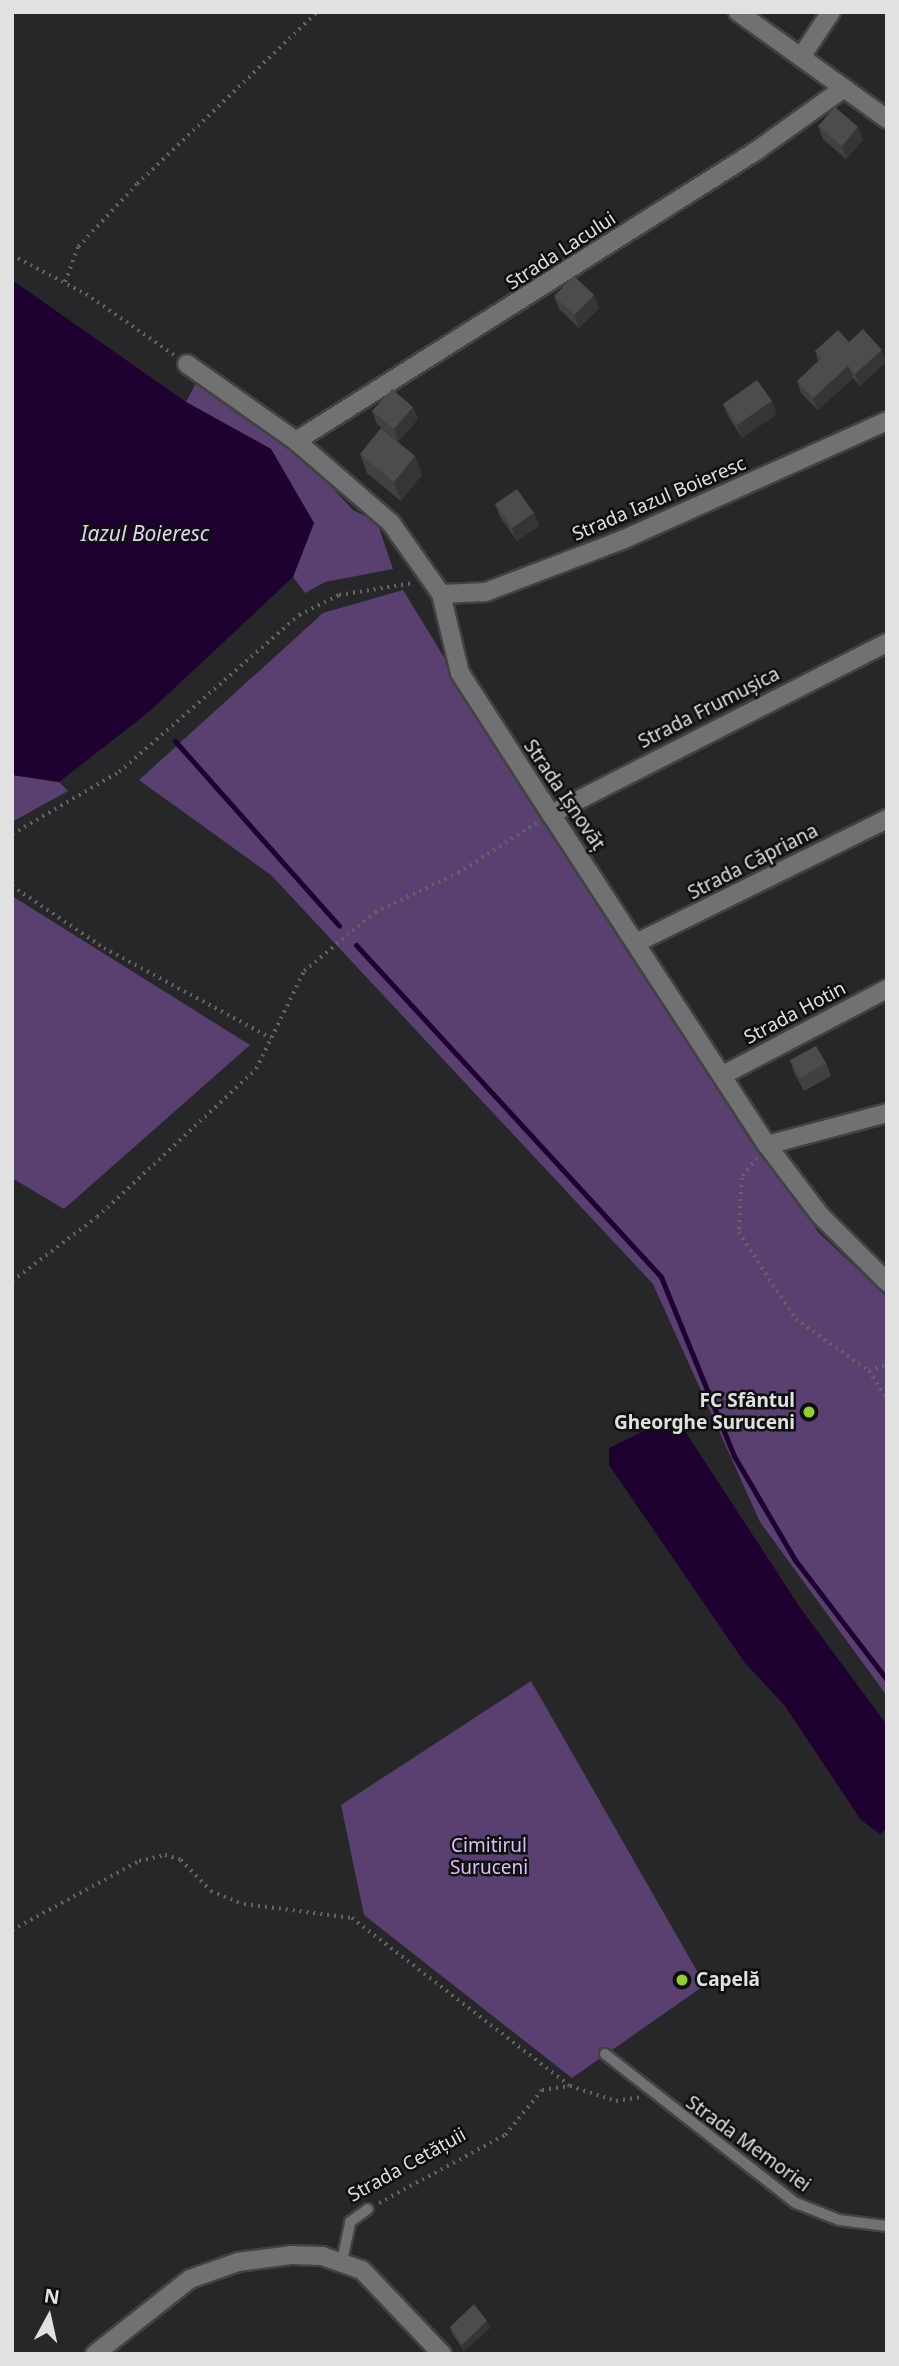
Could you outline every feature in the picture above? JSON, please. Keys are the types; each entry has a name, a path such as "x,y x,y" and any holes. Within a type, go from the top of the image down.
{"street":[{"path":"738,12 887,119"},
{"path":"801,57 831,12"},
{"name":"Strada Lacului","path":"296,441 756,151 844,89"},
{"name":"Strada Ișnovăț","path":"187,364 296,441 382,513 441,594 460,673 551,814 639,942 768,1145 820,1215 887,1282"},
{"name":"Strada Iazul Boieresc","path":"441,594 486,592 622,540 887,421"},
{"name":"Strada Frumușica","path":"551,814 887,643"},
{"name":"Strada Căpriana","path":"639,942 887,819"},
{"name":"Strada Hotin","path":"723,1075 887,989"},
{"path":"768,1145 887,1113"},
{"path":"94,2352 169,2290 213,2269 291,2255 342,2261 382,2284 442,2354"}],"lane":[{"name":"Strada Memoriei","path":"605,2054 648,2094 796,2203 839,2220 887,2226"},
{"name":"Strada Cetățuii","path":"342,2261 350,2222 368,2209"}],"path":[{"path":"65,282 78,247 137,184 317,12"},
{"path":"12,255 65,282 187,364"},
{"path":"12,834 119,772 299,615 339,594 407,581 441,594"},
{"path":"12,1281 97,1217 256,1069 304,971 375,912 458,873 551,814"},
{"path":"12,886 104,948 271,1038"},
{"path":"768,1145 742,1178 739,1232 796,1319 869,1371 887,1399"},
{"path":"869,1371 887,1364"},
{"path":"12,1930 139,1861 165,1855 181,1860 211,1891 244,1904 352,1918 570,2086 615,2101 648,2094"},
{"name":"Strada Cetățuii","path":"368,2209 505,2135 542,2090 570,2086"}],"green space":[{"path":"198,379 299,452 353,510 377,522 393,569 325,582 305,593 293,577 314,523 271,449 186,402"},
{"path":"403,590 535,806 818,1232 887,1297 887,1696 760,1522 653,1284 271,875 139,780 323,613"},
{"path":"12,775 59,782 68,791 12,822"},
{"path":"12,896 250,1045 64,1209 12,1178"},
{"name":"Cimitirul Suruceni","path":"531,1681 705,1985 572,2078 364,1915 341,1805"}],"water":[{"name":"Iazul Boieresc","path":"12,280 186,402 271,449 314,523 293,577 150,711 59,782 12,775"},
{"path":"675,1416 801,1609 887,1725 887,1828 880,1834 861,1820 785,1706 745,1663 609,1465 609,1448"}],"building":[{"path":"835,107 858,127 842,146 818,126"},
{"path":"574,276 594,295 574,315 554,296"},
{"path":"863,329 882,350 855,374 848,366 813,398 797,381 822,358 815,351 838,330 849,342"},
{"path":"757,380 772,401 737,425 723,404"},
{"path":"392,389 413,407 394,429 372,411"},
{"path":"381,428 415,456 394,482 360,454"},
{"path":"517,489 534,513 512,528 495,504"},
{"path":"816,1046 826,1063 800,1078 790,1060"},
{"path":"474,2304 487,2321 462,2345 450,2327"}],"waterway":[{"path":"175,741 339,926"},
{"path":"356,945 661,1277 734,1456 795,1560 887,1680"}],"place":[{"name":"FC Sfântul Gheorghe Suruceni","path":"809,1412"},
{"name":"Capelă","path":"682,1980"}]}
